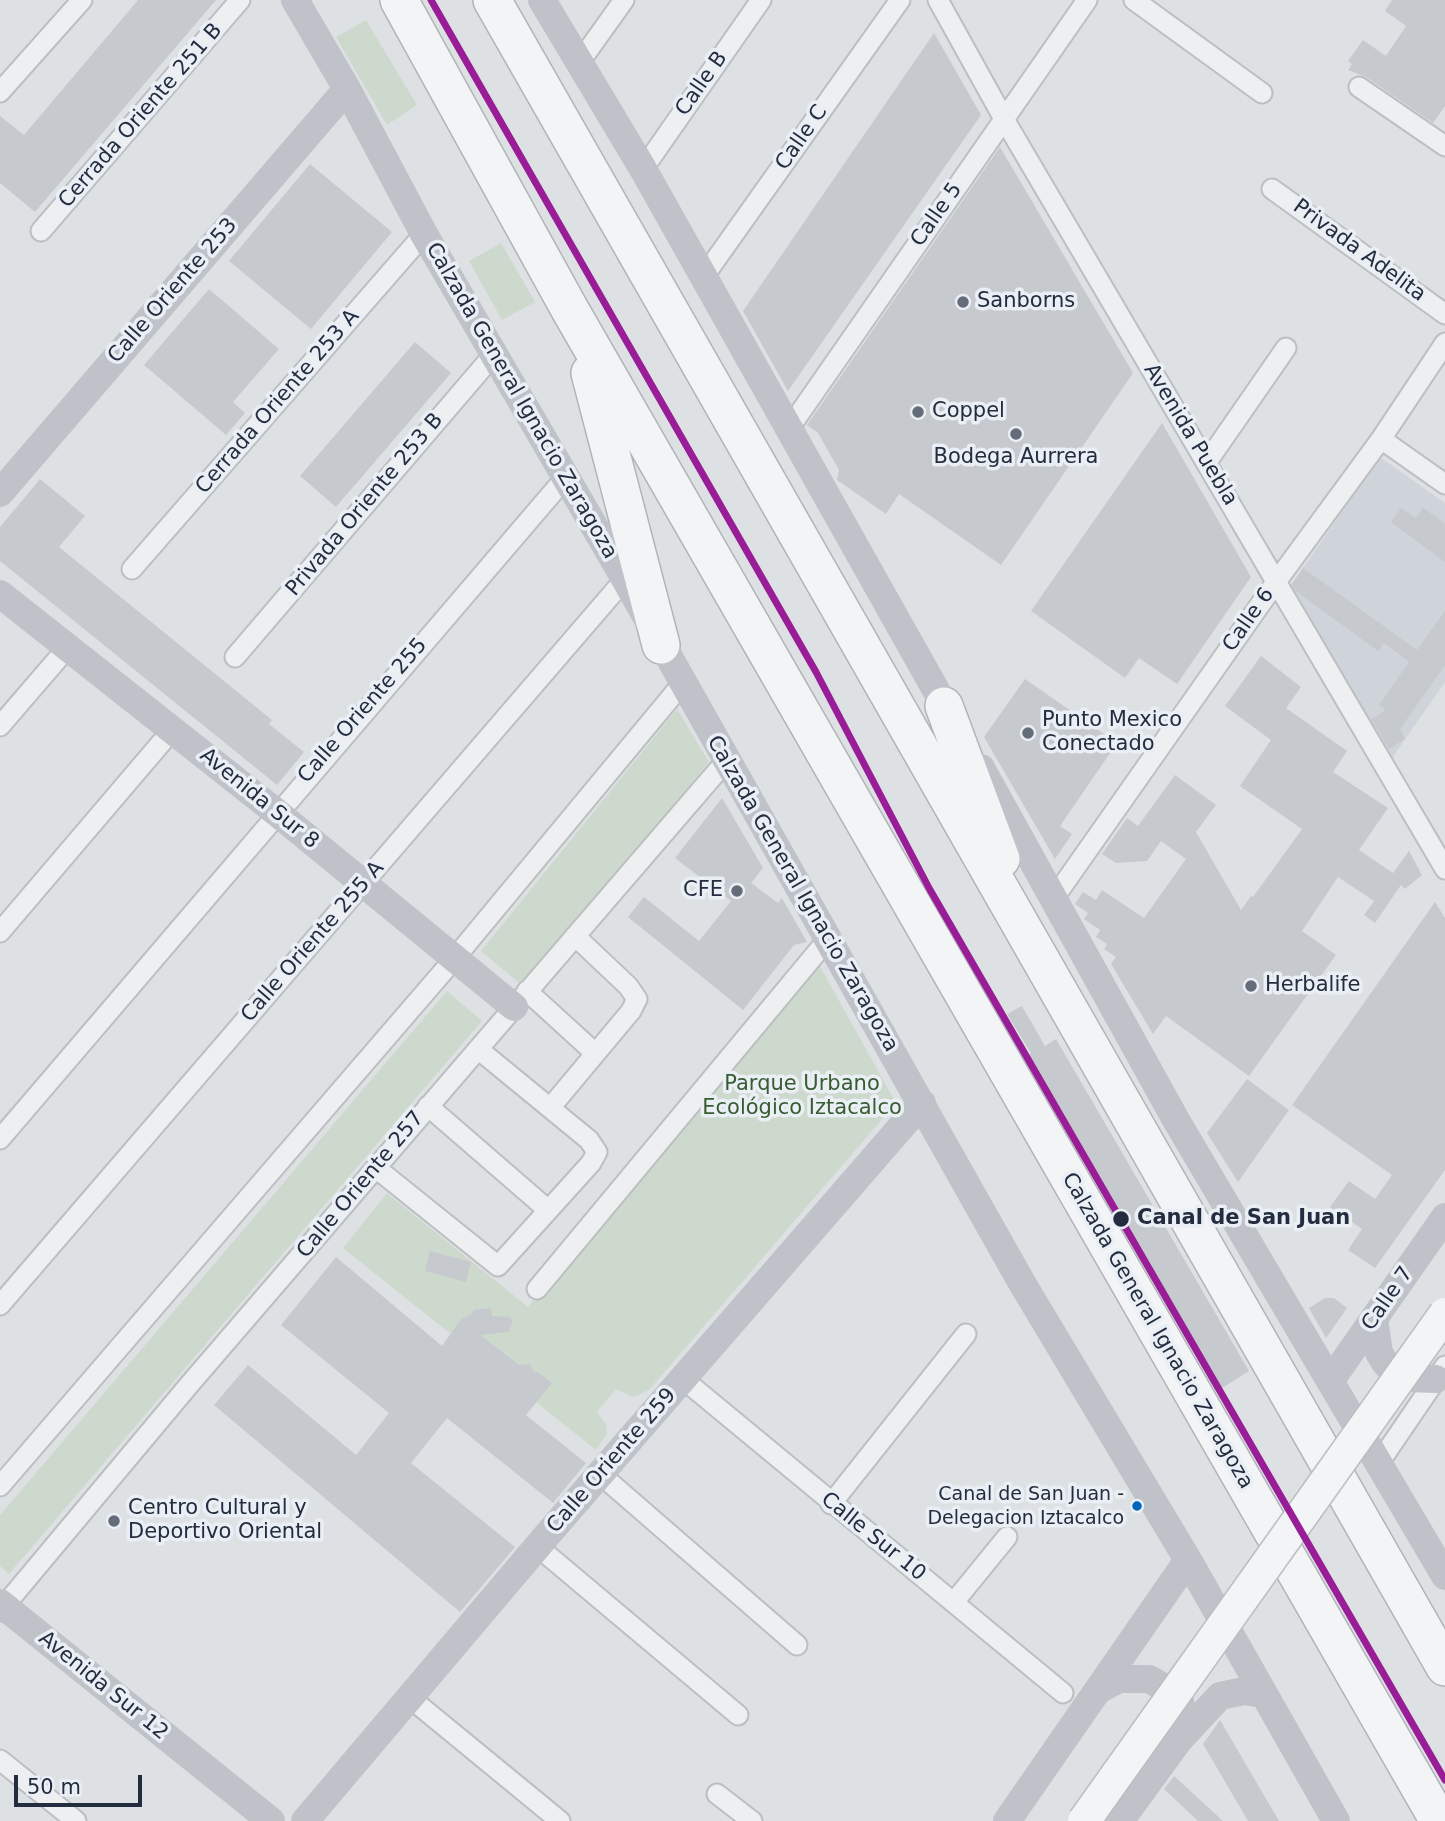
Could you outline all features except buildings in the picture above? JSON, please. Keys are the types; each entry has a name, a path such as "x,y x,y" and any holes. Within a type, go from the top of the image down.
{"highway":[{"path":"492,0 1445,1666"},
{"name":"Calzada General Ignacio Zaragoza","path":"399,4 569,308 1439,1821"},
{"path":"569,308 603,415 661,645"},
{"path":"944,706 1004,867 1013,914"}],"main road":[{"name":"Calzada General Ignacio Zaragoza","path":"295,0 347,89 424,234 625,579 1022,1283 1188,1560 1336,1821"},
{"path":"542,0 643,169 788,430 871,570 1175,1120 1445,1576"},
{"name":"Calle Oriente 253","path":"0,493 347,89"},
{"name":"Avenida Sur 8","path":"0,594 173,729 454,958 521,999"},
{"name":"Calle Oriente 259","path":"305,1821 600,1474 922,1104"},
{"name":"Calle 7","path":"1331,1380 1445,1217"},
{"path":"1084,1821 1445,1314"},
{"path":"1374,1319 1379,1353 1386,1364 1408,1378 1440,1372"},
{"path":"1007,1821 1188,1560"},
{"name":"Avenida Sur 12","path":"1,1607 271,1821"},
{"path":"1100,1689 1119,1679 1135,1677 1149,1679 1167,1689 1180,1702 1183,1713 1184,1725 1179,1740"},
{"path":"1120,1821 1179,1740 1220,1696 1244,1691 1263,1694"}],"street":[{"path":"0,92 82,0"},
{"name":"Cerrada Oriente 251 B","path":"41,231 240,0"},
{"path":"579,63 624,0"},
{"name":"Calle B","path":"643,169 761,0"},
{"name":"Calle C","path":"704,276 900,0"},
{"name":"Avenida Puebla","path":"938,0 1004,119 1445,869"},
{"name":"Calle 5","path":"788,430 1087,0"},
{"path":"1134,0 1262,93"},
{"path":"1359,87 1445,146"},
{"name":"Privada Adelita","path":"1272,189 1445,314"},
{"name":"Cerrada Oriente 253 A","path":"132,569 424,234"},
{"name":"Calle 6","path":"1054,898 1276,582 1381,439 1445,343"},
{"path":"1207,462 1286,348"},
{"name":"Privada Oriente 253 B","path":"235,657 495,353"},
{"path":"1381,439 1445,484"},
{"name":"Calle Oriente 255","path":"0,1139 276,812 566,477"},
{"name":"Calle Oriente 255 A","path":"0,1305 625,579"},
{"path":"0,726 68,647"},
{"path":"0,1486 454,958 682,684"},
{"path":"0,932 173,729"},
{"name":"Calle Oriente 257","path":"1,1607 726,761"},
{"path":"550,1108 631,1011 637,999 628,986 575,936"},
{"path":"537,1289 828,939"},
{"path":"521,999 595,1053"},
{"path":"376,1168 498,1266 591,1163 597,1152 589,1140 478,1049"},
{"path":"428,1106 548,1210"},
{"path":"831,1504 966,1334"},
{"path":"1378,1463 1440,1372"},
{"name":"Calle Sur 10","path":"683,1379 1063,1693"},
{"path":"600,1474 797,1645"},
{"path":"954,1602 1007,1537"},
{"path":"538,1547 738,1715"},
{"path":"409,1698 560,1821"},
{"path":"0,1760 76,1821"},
{"path":"717,1794 752,1821"}],"shaded area":[{"path":"1380,457 1445,503 1445,682 1392,758 1291,585"}],"green space":[{"path":"366,20 417,105 387,125 336,37"},
{"path":"501,243 535,302 502,320 469,261"},
{"path":"677,709 709,762 524,987 481,951"},
{"name":"Parque Urbano Ecológico Iztacalco","path":"817,961 896,1103 649,1390 633,1397 616,1389 597,1412 606,1424 607,1433 596,1450 343,1248 387,1193 528,1307"},
{"path":"447,991 482,1021 9,1574 0,1566 0,1515"}],"transit line":[{"path":"431,0 816,672 929,888 1445,1780"}],"place":[{"name":"Sanborns","path":"963,302"},
{"name":"Coppel","path":"918,412"},
{"name":"Bodega Aurrera","path":"1016,434"},
{"name":"Punto Mexico Conectado","path":"1028,733"},
{"name":"CFE","path":"737,891"},
{"name":"Herbalife","path":"1251,986"},
{"name":"Canal de San Juan","path":"1121,1219"},
{"name":"Canal de San Juan - Delegacion Iztacalco","path":"1137,1506"},
{"name":"Centro Cultural y Deportivo Oriental","path":"114,1521"}]}
